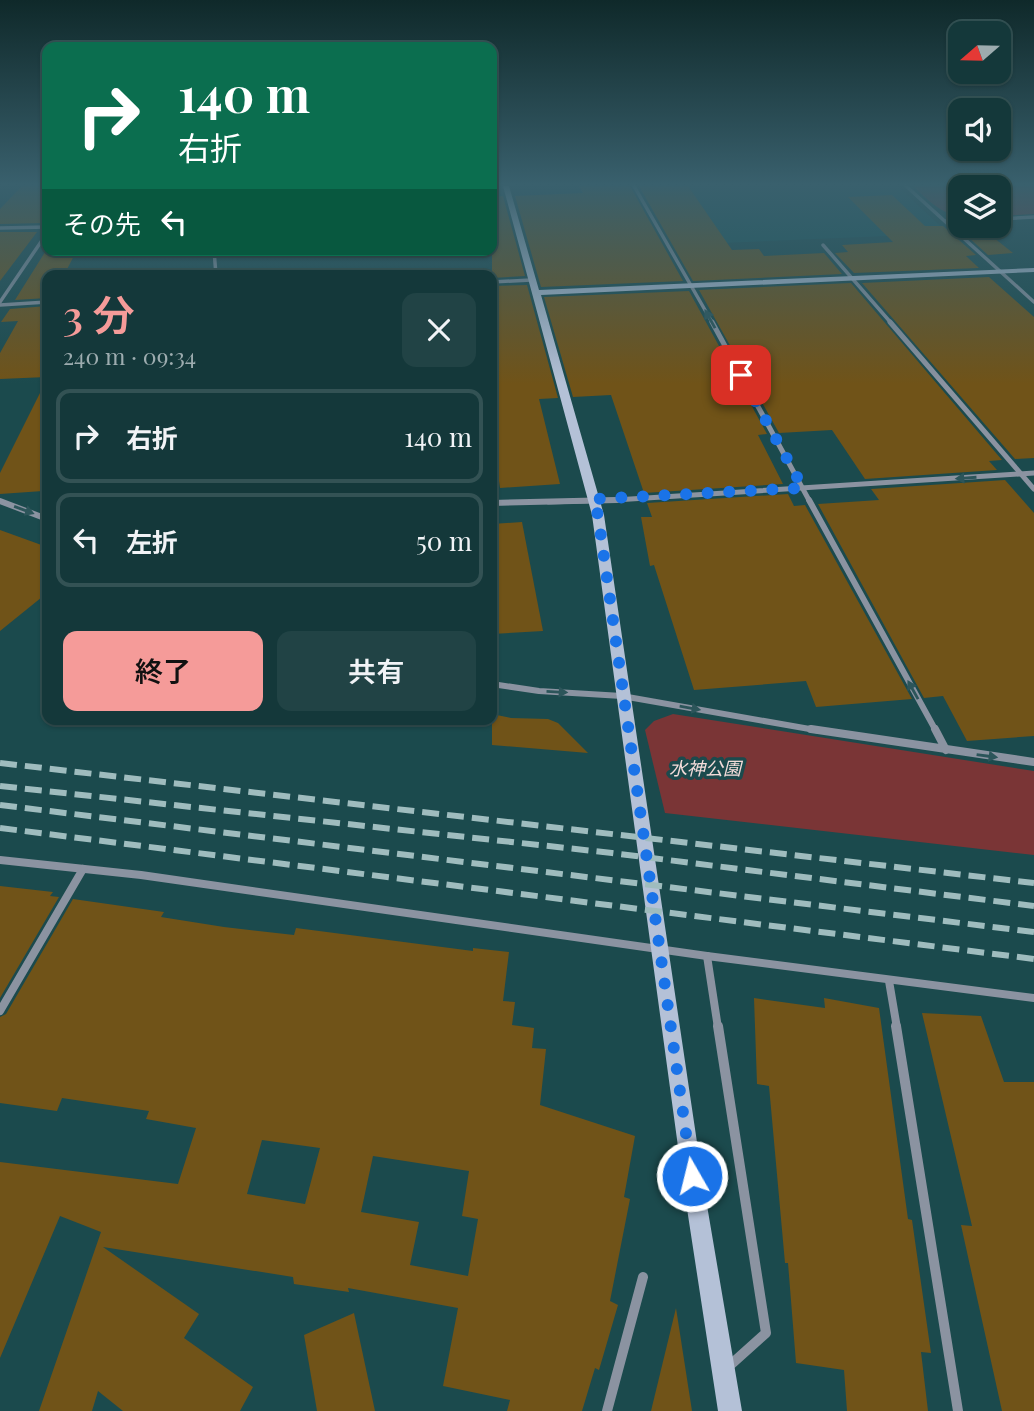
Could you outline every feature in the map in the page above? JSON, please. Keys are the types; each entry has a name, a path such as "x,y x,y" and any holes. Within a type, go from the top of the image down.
{"street":[{"path":"0,304 35,252"},
{"path":"524,252 598,515 692,1176 730,1411"},
{"path":"672,252 946,750"},
{"path":"828,252 1034,489"},
{"path":"978,252 1034,302"},
{"path":"535,293 1034,270"},
{"path":"497,282 531,280"},
{"path":"0,304 42,302"},
{"path":"497,503 803,488 1034,473"},
{"path":"0,501 42,517"},
{"path":"497,685 539,691 622,696 860,738 1034,762"},
{"path":"0,860 83,869 890,981 1034,998"},
{"path":"0,1010 83,869"},
{"path":"707,956 766,1333 724,1371"},
{"path":"890,981 958,1411"},
{"path":"607,1411 643,1277"}],"green space":[{"name":"水神公園","path":"673,714 1034,771 1034,855 665,813 645,730 654,721"}],"building":[{"path":"0,252 22,252 0,281"},
{"path":"497,252 518,252 525,276 497,278 497,270 492,270 492,256 497,256"},
{"path":"531,252 667,252 683,281 541,287"},
{"path":"676,252 761,252 764,256 824,253 842,274 693,281"},
{"path":"972,252 976,255 966,256 979,268 854,273 835,253"},
{"path":"985,252 1012,252 988,255"},
{"path":"43,256 74,256 67,270 42,270 42,298 15,300"},
{"path":"989,277 1034,317 1034,458 1015,459 862,283"},
{"path":"851,283 1002,460 989,461 997,470 865,479 832,430 779,433 699,290"},
{"path":"527,285 558,398 539,399 560,484 500,488 497,468 497,286"},
{"path":"689,291 767,434 758,435 783,484 644,493 611,395 573,397 544,297"},
{"path":"42,306 42,377 0,379 0,353 18,321 1,322 10,309"},
{"path":"42,389 42,491 0,494 0,473"},
{"path":"1005,480 1034,513 1034,736 967,741 943,696 924,698 818,504 879,500 871,489"},
{"path":"788,494 794,506 805,505 912,699 816,707 806,681 694,690 654,565 650,566 641,517 652,517 647,503"},
{"path":"522,522 543,631 497,634 497,524"},
{"path":"0,530 42,545 42,597 0,631"},
{"path":"497,715 548,719 558,723 588,753 492,745 492,725 497,725"},
{"path":"0,886 53,892 50,896 59,897 0,998"},
{"path":"73,899 164,912 161,917 224,927 294,935 296,928 473,951 473,948 509,952 503,1001 515,1002 512,1025 534,1028 532,1048 546,1049 540,1105 635,1136 624,1197 630,1199 610,1301 618,1305 599,1370 595,1368 582,1411 507,1411 510,1400 443,1386 458,1308 348,1288 349,1292 294,1284 293,1277 103,1247 199,1314 184,1338 253,1387 240,1411 123,1411 98,1391 92,1411 39,1411 101,1232 60,1216 0,1358 0,1162 178,1184 196,1128 146,1119 149,1111 62,1098 57,1111 0,1103 0,1017 6,1014","holes":["262,1140 320,1148 305,1204 247,1194","373,1156 469,1171 462,1216 478,1219 468,1276 410,1265 419,1222 361,1212"]},
{"path":"754,998 825,1008 824,998 879,1008 908,1219 912,1220 931,1353 921,1352 928,1411 847,1411 844,1370 796,1363 769,1086 757,1084"},
{"path":"922,1013 981,1016 1004,1082 1034,1082 1034,1411 1002,1411 961,1225 972,1226"},
{"path":"676,1308 692,1411 651,1411"},
{"path":"354,1313 375,1411 317,1411 304,1335"}],"railway":[{"path":"0,763 1034,883"},
{"path":"0,786 612,853 1034,906"},
{"path":"0,805 1034,932"},
{"path":"0,828 1034,959"}],"route":[{"path":"692,1176 598,515 593,499 615,500 803,488 741,375"}]}
